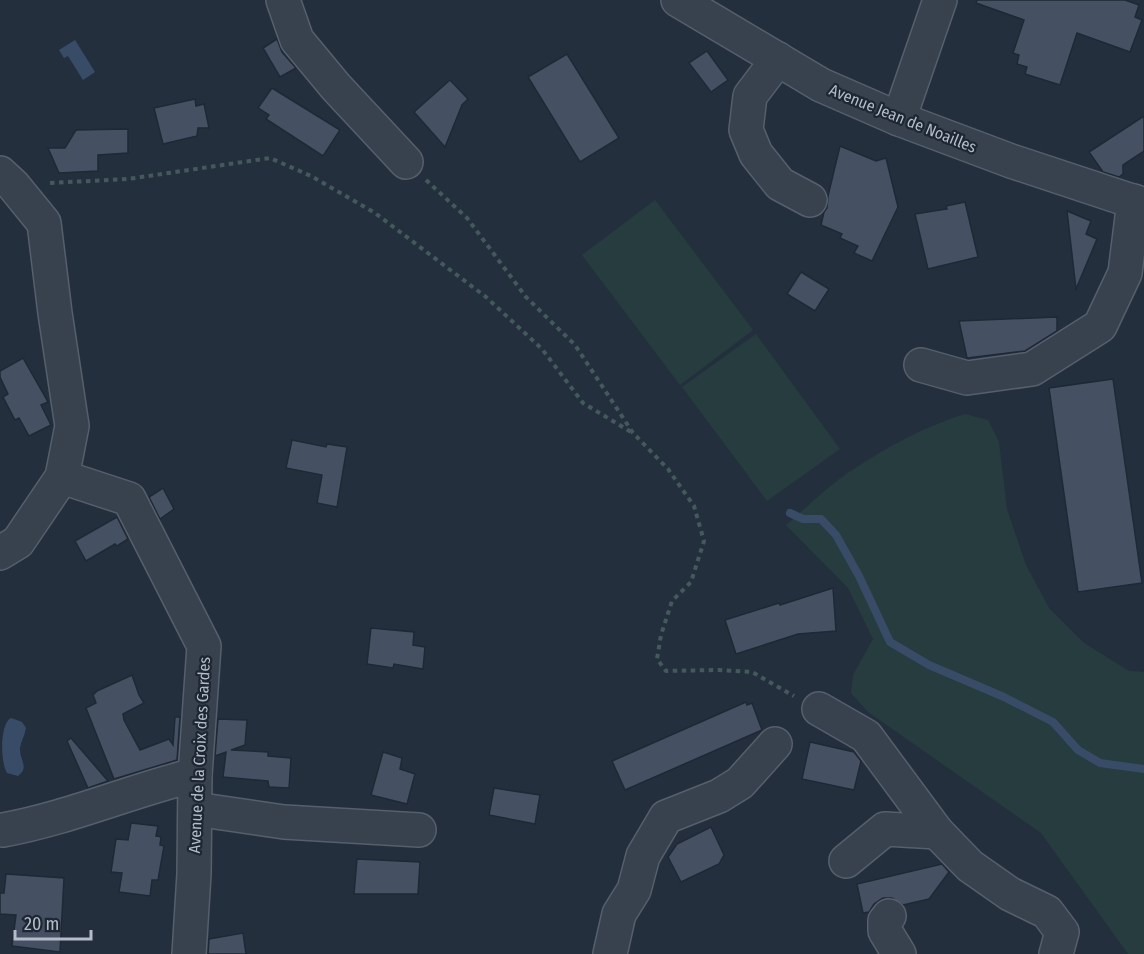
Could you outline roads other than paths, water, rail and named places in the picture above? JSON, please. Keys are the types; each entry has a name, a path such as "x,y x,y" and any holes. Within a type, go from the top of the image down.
{"street":[{"path":"284,0 297,40 344,96 406,162"},
{"name":"Avenue Jean de Noailles","path":"678,0 821,85 899,119 1011,161 1139,203"},
{"path":"899,119 940,0"},
{"path":"778,59 750,96 746,130 756,154 780,184 810,200"},
{"path":"0,553 18,542 62,477 72,426 44,223 7,179"},
{"path":"921,365 967,378 1032,369 1100,326 1125,273 1139,203"},
{"name":"Avenue de la Croix des Gardes","path":"62,477 129,499 204,646 195,775 194,874 189,954"},
{"path":"819,709 866,736 937,832 970,866 1010,894 1047,912 1062,932 1056,954"},
{"path":"610,954 619,914 633,890 643,856 666,817 719,796 740,783 775,744"},
{"path":"3,830 35,824 195,775"},
{"path":"195,809 284,822 419,830"},
{"path":"846,861 885,830 937,832"},
{"path":"889,916 885,921 885,931 899,954"}],"water":[{"path":"75,40 95,72 83,80 68,56 64,58 59,50"},
{"path":"11,718 22,722 26,728 20,748 24,766 18,776 7,773 3,760 3,734 7,721"}],"waterway":[{"path":"790,513 803,519 821,519 836,535 859,576 890,642 929,665 1004,697 1053,722 1078,750 1100,763 1144,769"}]}
